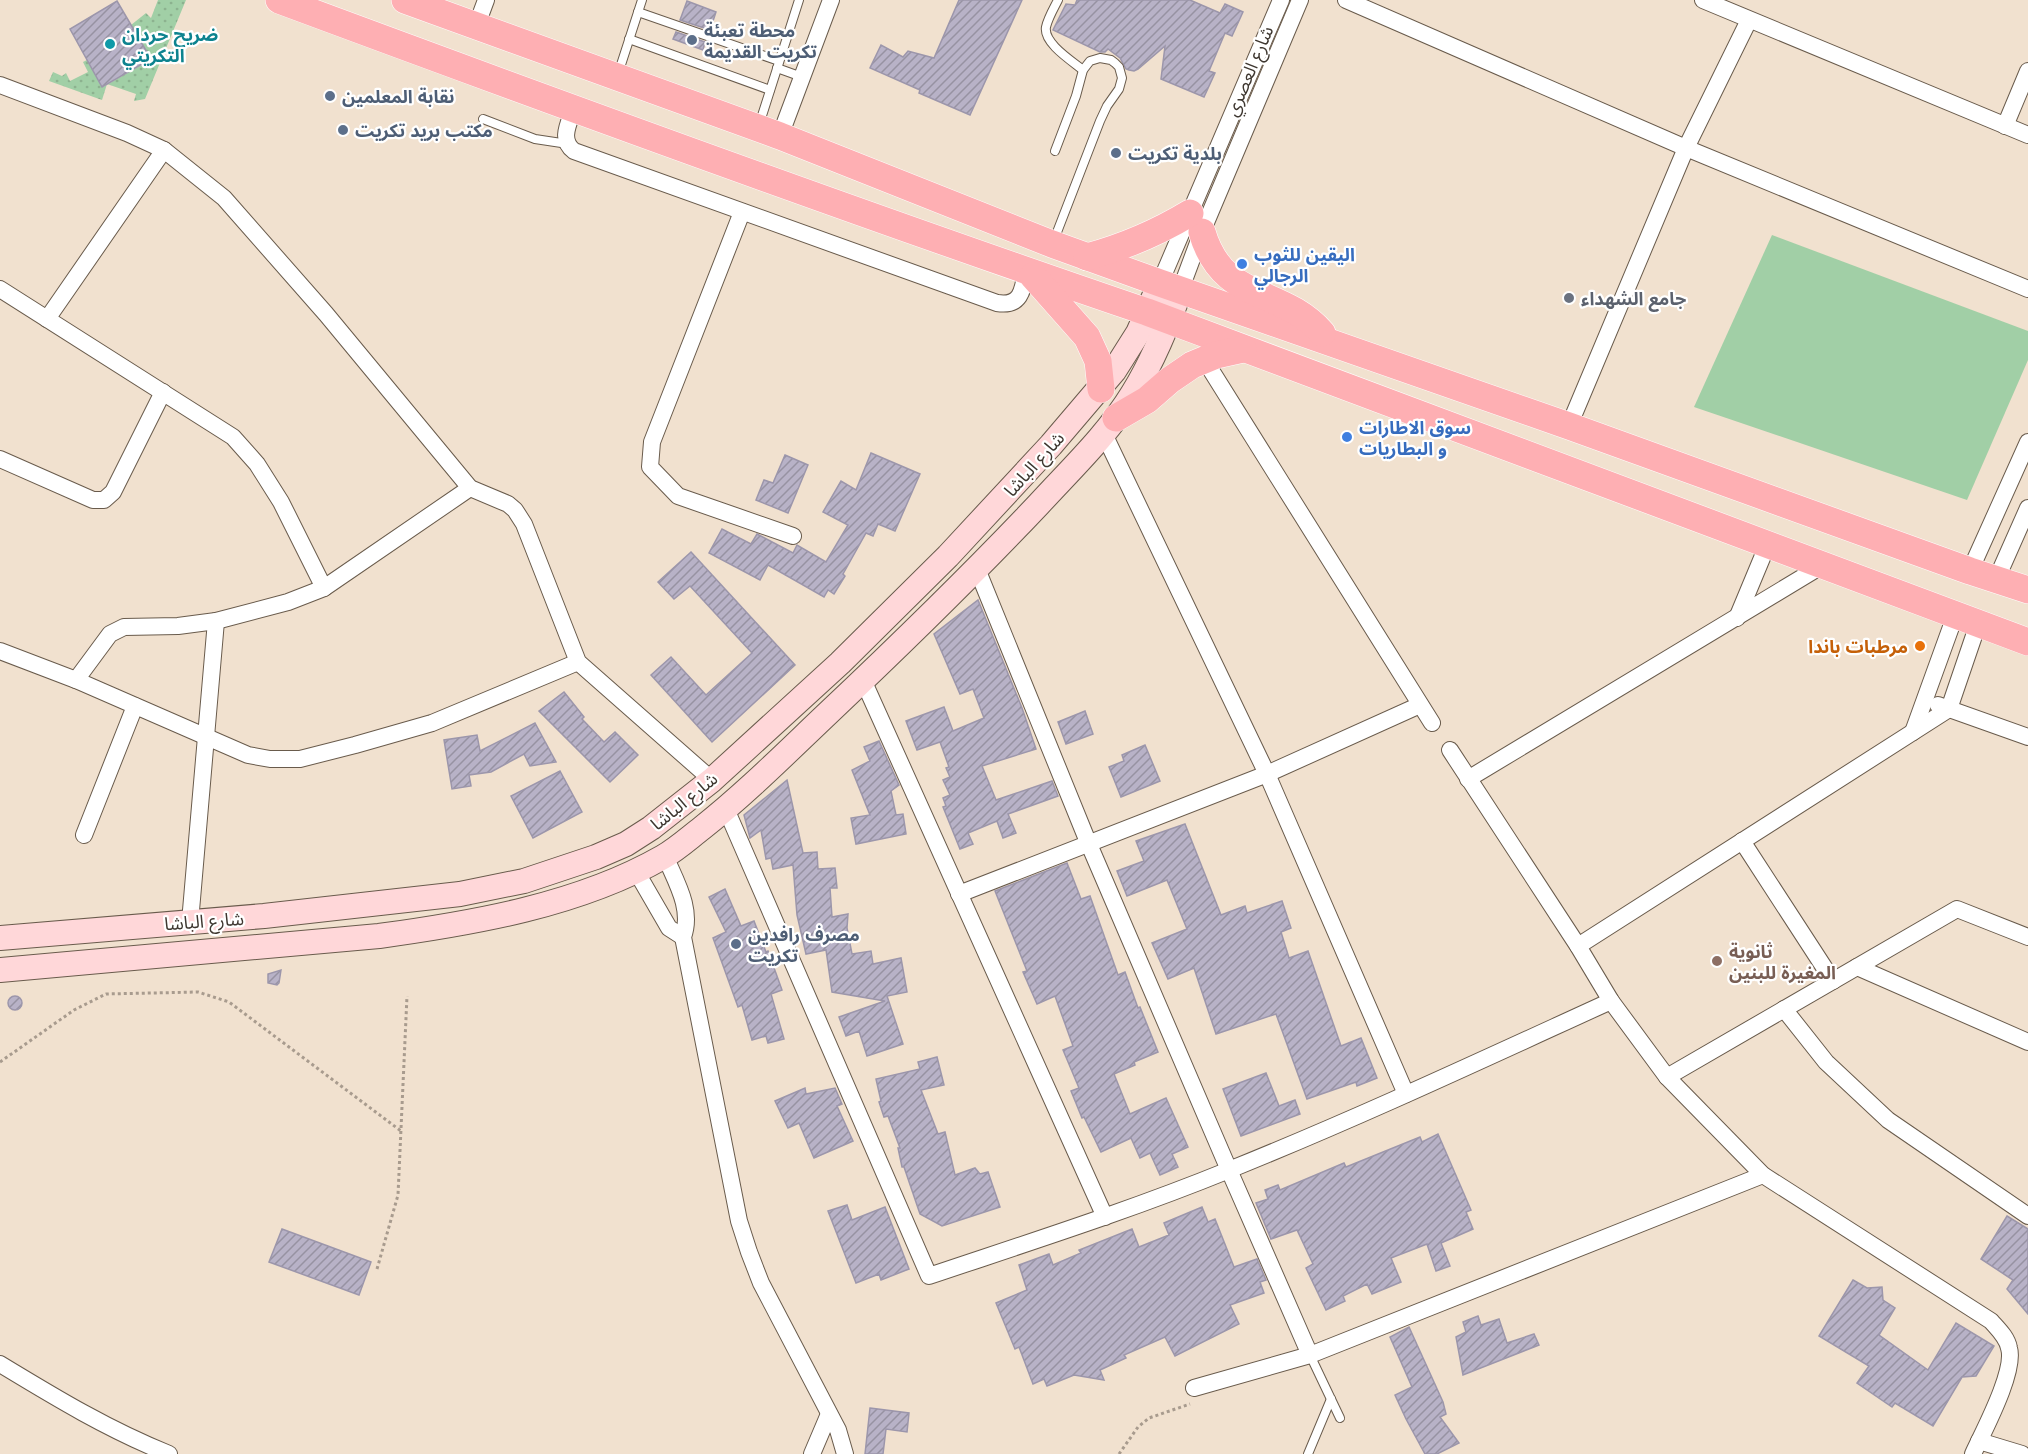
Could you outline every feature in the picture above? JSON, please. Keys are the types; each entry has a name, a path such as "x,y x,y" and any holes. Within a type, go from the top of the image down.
{"main road":[{"path":"279,0 1028,272 1158,316 2028,642"},
{"path":"405,0 769,132 1087,257 2028,590"},
{"path":"1087,257 1196,222 1213,260 1234,281 1291,308 1305,318 1330,343"},
{"path":"1028,272 1087,337 1098,361 1101,388"},
{"path":"0,970 379,936 438,928 543,904 580,893 636,871 665,856 726,809 977,570 1110,426 1146,371 1158,316 1170,287"},
{"name":"شارع الباشا","path":"0,938 264,916 460,894 524,881 596,857 626,844 651,828 712,780 894,611 1000,502 1101,388 1127,352 1158,316"},
{"path":"1110,426 1181,372 1204,359 1243,349"}],"street":[{"path":"476,27 486,0"},
{"path":"769,132 802,77 831,0"},
{"name":"شارع العصري","path":"1170,287 1281,0"},
{"name":"شارع العصري","path":"1170,287 1196,222 1300,0"},
{"path":"1346,0 1686,148 2028,289"},
{"path":"1703,0 2028,135"},
{"path":"1569,426 1686,148 1749,20"},
{"path":"2006,126 2028,71"},
{"path":"0,85 127,133 164,150 224,198 326,314 470,488 508,504 515,510 524,524 578,662 712,780"},
{"path":"574,108 566,131 567,144 574,151 742,212 997,303 1008,304 1017,299 1028,272"},
{"path":"47,319 164,150"},
{"path":"742,212 652,442 650,467 678,496 793,536"},
{"path":"0,289 233,437 257,464 281,502 324,588"},
{"path":"1204,359 1432,723"},
{"path":"0,459 93,500 104,500 113,492 163,392"},
{"path":"1110,426 1267,774 1406,1094"},
{"path":"1970,571 2028,442"},
{"path":"76,680 110,634 124,627 178,626 216,621 288,602 324,588 470,488"},
{"path":"1997,578 2028,508"},
{"path":"1737,618 1767,546"},
{"path":"1468,779 1822,566"},
{"path":"977,570 1088,842 1310,1355"},
{"path":"1913,732 1924,700 1967,620"},
{"path":"1578,946 1949,709 1967,620"},
{"path":"190,922 216,621"},
{"path":"0,651 76,680 248,755 270,759 300,759 432,723 578,662"},
{"path":"863,680 1105,1217"},
{"path":"1924,700 2028,737"},
{"path":"959,894 1267,774 1420,705"},
{"path":"84,835 135,706"},
{"path":"1450,750 1578,946 1611,1001 1667,1077 1763,1175 1991,1321 2002,1333 2010,1349 2010,1364 1976,1448 2022,1454"},
{"path":"726,809 929,1276 1105,1217 1229,1170 1406,1094 1611,1001"},
{"path":"1742,842 1833,981"},
{"path":"665,856 687,910 683,937 739,1221 761,1283 838,1430 845,1454"},
{"path":"636,871 669,928 683,937"},
{"path":"1667,1077 1957,909 2028,937"},
{"path":"1857,967 2028,1042"},
{"path":"1784,1009 1826,1062 1887,1120 2028,1216"},
{"path":"1193,1396 1310,1355 1763,1175"},
{"path":"0,1364 82,1414 127,1437 169,1454"},
{"path":"812,1454 829,1414"}],"lane":[{"path":"616,78 642,0"},
{"path":"769,132 770,90 799,0"},
{"path":"1058,0 1047,25 1047,36 1083,70"},
{"path":"638,12 778,65 802,77"},
{"path":"629,39 770,90"},
{"path":"1052,244 1107,106 1121,83 1119,67 1111,60 1095,59 1085,65 1055,151"},
{"path":"483,119 535,139 567,144"},
{"path":"1310,1355 1340,1418"},
{"path":"1308,1454 1331,1399"}],"path":[{"path":"0,1062 74,1010 106,993 198,992 229,1002 401,1131"},
{"path":"377,1269 398,1196 407,996"},
{"path":"1119,1454 1138,1427 1149,1418 1161,1412 1183,1408 1193,1396"}],"green space":[{"path":"158,0 186,0 145,99 134,101 136,94 108,84 150,60 131,25 146,13 151,18"},
{"path":"87,60 103,87 107,85 102,100 49,81 53,72 62,76 66,73 70,81 88,72 83,62"},
{"path":"1772,235 2028,331 2028,360 1967,500 1694,407"}],"building":[{"path":"959,0 1022,0 970,115 870,68 881,45 903,57 908,51 934,58"},
{"path":"1077,0 1190,0 1220,13 1225,4 1243,12 1232,36 1225,33 1209,71 1215,73 1204,97 1161,79 1165,46 1134,71 1126,69 1120,58 1108,49 1100,52 1053,30 1066,4 1075,5"},
{"name":"ضريح حردان التكريتي","path":"117,1 151,59 102,87 70,29"},
{"path":"687,1 716,12 710,30 680,20"},
{"path":"676,32 705,42 703,50 673,39"},
{"path":"871,453 920,474 895,531 878,524 873,536 866,533 834,594 828,590 824,597 768,565 760,580 709,553 722,529 751,544 757,534 793,553 797,545 826,562 848,525 823,512 841,481 856,490"},
{"path":"785,455 808,465 788,513 756,500 764,480 773,483"},
{"path":"691,552 795,665 712,742 651,675 671,657 706,695 752,653 690,586 674,599 658,582"},
{"path":"978,600 1022,708 1036,749 982,766 996,800 1052,781 1058,796 1008,814 1016,833 1003,838 997,821 968,833 973,844 960,849 943,807 946,806 943,798 950,795 943,780 950,777 940,742 917,750 906,721 944,707 953,731 984,718 973,689 960,694 934,634"},
{"path":"564,692 584,717 582,719 604,742 615,732 638,755 610,782 539,711"},
{"path":"1085,711 1093,734 1066,744 1058,722"},
{"path":"535,723 556,762 530,766 524,754 491,772 469,775 471,786 452,789 444,740 477,735 480,751"},
{"path":"879,741 899,785 891,791 896,815 903,814 906,834 856,844 851,818 870,815 852,770 870,761 864,747"},
{"path":"1145,745 1160,781 1121,797 1109,767 1124,761 1122,755"},
{"path":"560,771 582,812 533,838 511,796"},
{"path":"787,780 803,853 817,852 818,869 835,868 837,888 830,888 832,917 848,914 847,928 852,954 871,951 873,964 901,958 907,992 887,996 903,1044 867,1056 859,1031 846,1036 839,1017 885,1001 832,992 826,950 806,954 797,915 793,865 773,869 771,858 766,859 761,830 750,838 744,815"},
{"path":"1185,824 1221,915 1245,906 1247,913 1282,901 1291,928 1281,932 1289,958 1308,951 1341,1046 1361,1038 1377,1078 1357,1086 1356,1082 1307,1099 1276,1014 1216,1034 1194,968 1168,979 1152,943 1187,929 1167,880 1127,896 1117,871 1144,861 1136,841"},
{"path":"1067,863 1081,899 1090,896 1118,975 1125,972 1158,1052 1114,1074 1130,1114 1166,1098 1188,1147 1172,1154 1178,1167 1160,1175 1150,1153 1140,1158 1131,1138 1101,1152 1084,1117 1082,1118 1071,1091 1079,1088 1063,1050 1073,1046 1055,996 1037,1004 1023,972 1027,971 995,891"},
{"path":"725,889 741,926 754,921 766,952 768,951 782,990 771,994 784,1039 768,1043 766,1036 752,1040 742,1005 738,1007 713,938 726,932 709,897"},
{"path":"281,970 277,985 268,983 268,974"},
{"path":"12,996 18,996 22,1003 18,1010 12,1010 8,1006 8,1000"},
{"path":"937,1057 944,1085 921,1090 938,1134 945,1132 955,1175 975,1168 980,1174 988,1172 1000,1207 942,1226 920,1214 904,1167 902,1167 898,1148 900,1148 888,1116 884,1117 879,1102 881,1101 876,1079 920,1069 918,1062"},
{"path":"1266,1073 1279,1106 1295,1100 1300,1114 1241,1136 1223,1089"},
{"path":"805,1088 806,1094 835,1088 842,1104 837,1106 853,1141 814,1158 799,1123 788,1128 775,1101"},
{"path":"1438,1134 1471,1210 1466,1212 1473,1229 1441,1243 1450,1266 1436,1271 1427,1244 1391,1258 1401,1282 1372,1294 1367,1284 1343,1296 1345,1301 1326,1310 1306,1268 1313,1264 1297,1230 1271,1239 1256,1203 1268,1199 1265,1190 1278,1185 1280,1190 1344,1163 1346,1167 1420,1137 1422,1142"},
{"path":"847,1205 852,1220 885,1207 909,1269 881,1280 879,1274 856,1283 828,1211"},
{"path":"1202,1207 1208,1222 1215,1219 1234,1267 1257,1259 1266,1280 1260,1282 1264,1293 1230,1305 1239,1324 1175,1356 1165,1337 1124,1355 1126,1358 1100,1370 1104,1380 1074,1375 1047,1386 1044,1379 1033,1384 1019,1347 1015,1349 996,1303 1027,1290 1019,1265 1049,1254 1053,1265 1081,1253 1079,1250 1132,1229 1139,1247 1169,1235 1164,1223"},
{"path":"2007,1216 2028,1229 2028,1314 2007,1289 2013,1280 1981,1259"},
{"path":"282,1229 371,1262 359,1295 269,1262"},
{"path":"1853,1280 1867,1288 1882,1287 1883,1300 1895,1308 1879,1335 1928,1370 1956,1323 1994,1346 1976,1376 1962,1377 1933,1426 1895,1403 1892,1407 1857,1383 1869,1366 1819,1336"},
{"path":"1478,1316 1481,1325 1499,1319 1507,1343 1534,1334 1539,1345 1463,1375 1456,1337 1466,1332 1463,1322"},
{"path":"1409,1327 1443,1402 1446,1414 1440,1417 1459,1443 1437,1454 1425,1454 1395,1395 1412,1387 1390,1337"},
{"path":"870,1408 909,1413 907,1432 886,1429 883,1454 865,1454"}],"place":[{"name":"محطة تعبئة تكريت القديمة","path":"692,40"},
{"name":"ضريح حردان التكريتي","path":"110,44"},
{"name":"نقابة المعلمين","path":"330,96"},
{"name":"مكتب بريد تكريت","path":"343,130"},
{"name":"بلدية تكريت","path":"1116,153"},
{"name":"اليقين للثوب الرجالي","path":"1242,264"},
{"name":"جامع الشهداء","path":"1569,298"},
{"name":"سوق الاطارات و البطاريات","path":"1347,437"},
{"name":"مرطبات باندا","path":"1920,646"},
{"name":"مصرف رافدين تكريت","path":"736,944"},
{"name":"ثانوية المغيرة للبنين","path":"1717,961"}]}
